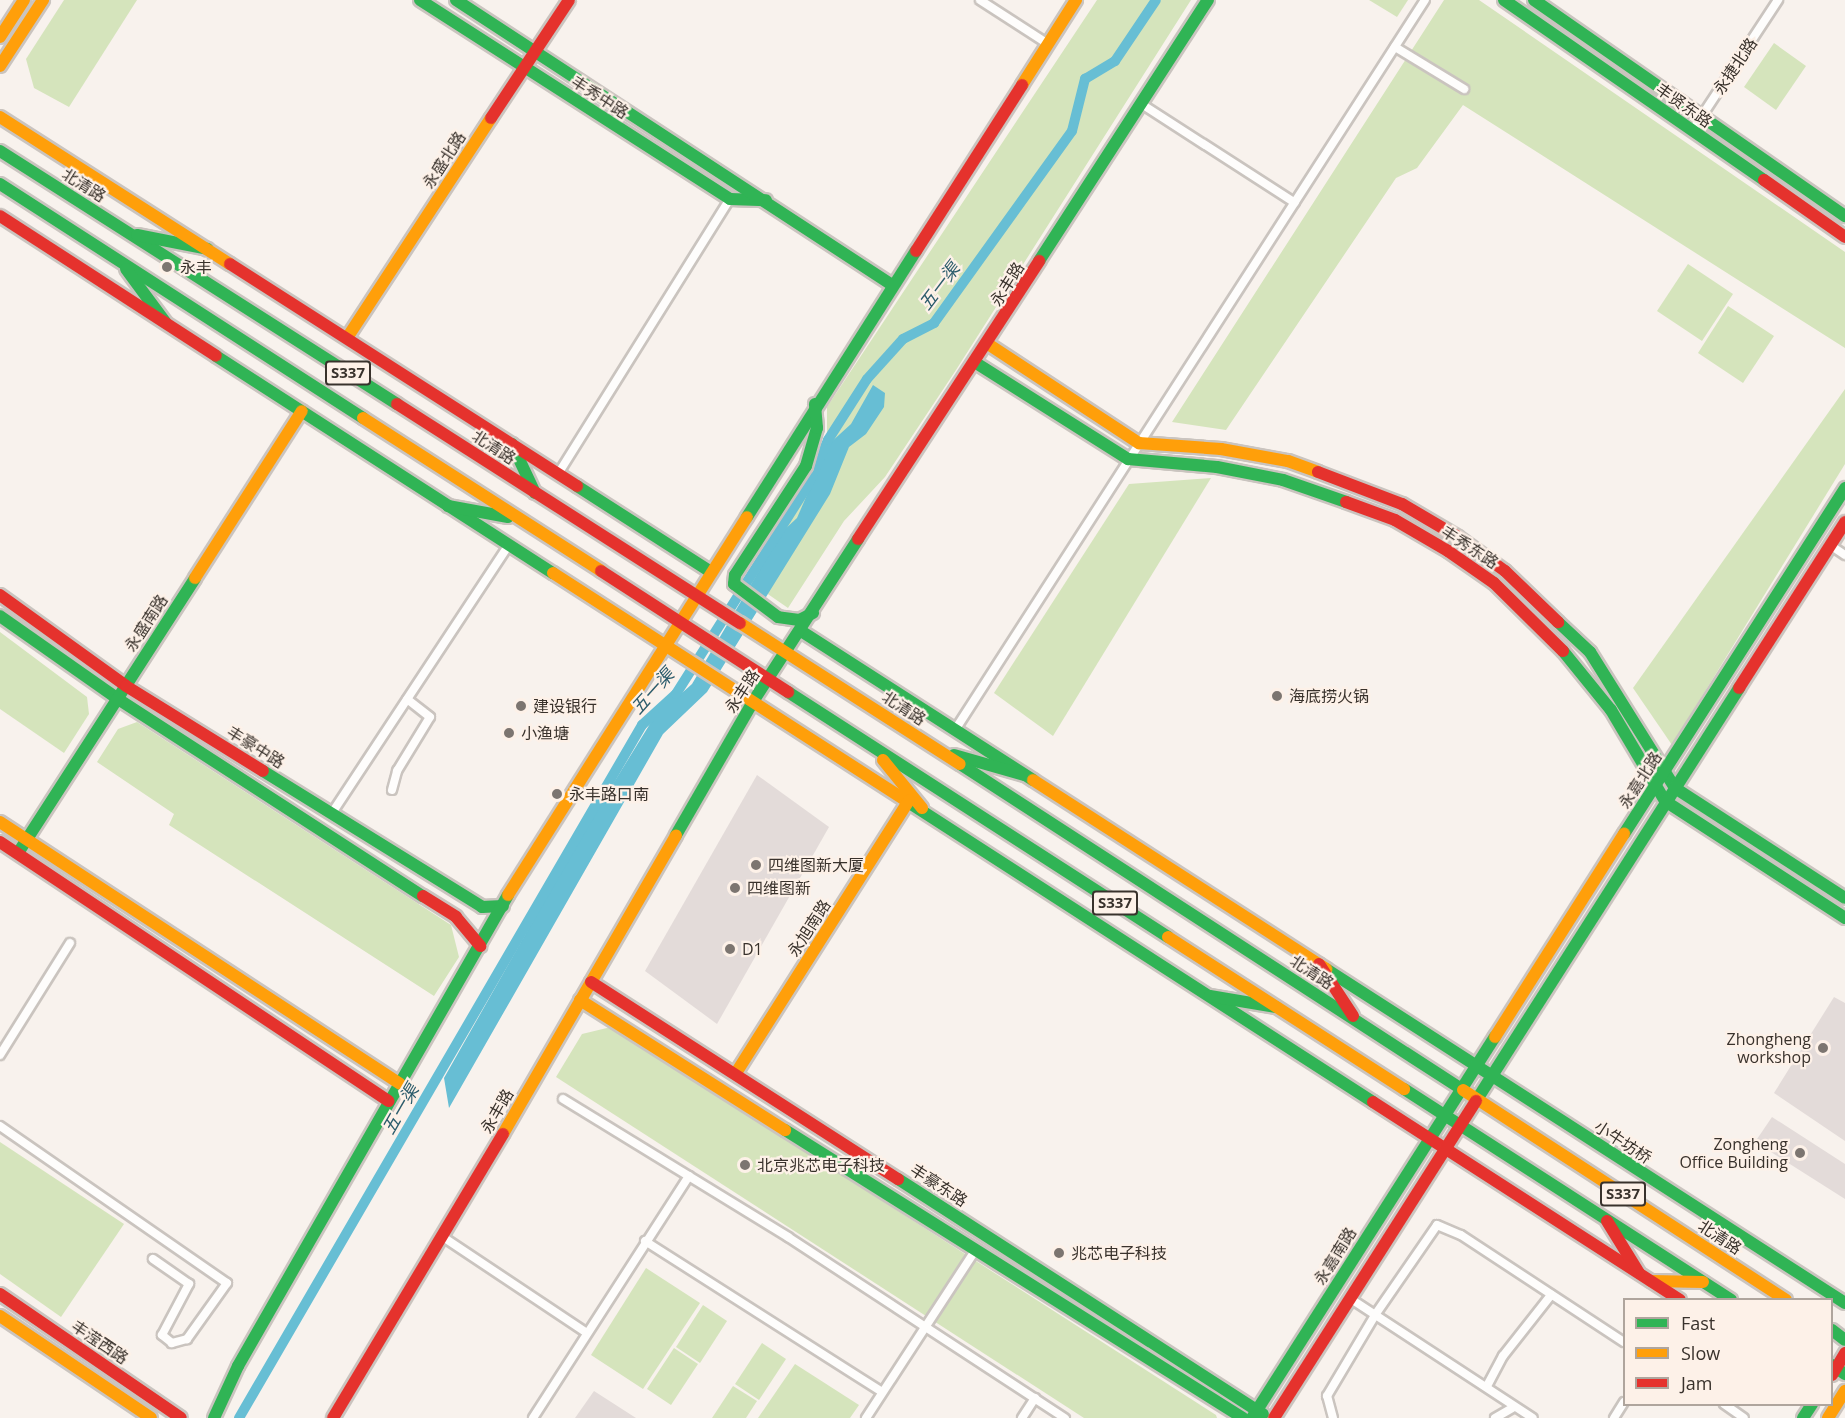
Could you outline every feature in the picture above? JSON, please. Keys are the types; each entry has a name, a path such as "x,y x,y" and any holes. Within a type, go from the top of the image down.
{"street":[{"path":"0,37 24,0"},
{"path":"0,66 43,0"},
{"name":"丰秀中路","path":"420,0 730,198 768,200"},
{"name":"丰秀中路","path":"456,0 768,200 892,285"},
{"name":"永盛北路","path":"347,338 569,0"},
{"path":"980,0 1048,44"},
{"path":"214,1418 238,1366 503,906 664,643 697,596 815,404 1076,0"},
{"name":"永丰路","path":"333,1418 443,1237 754,700 815,612 1208,0"},
{"path":"955,730 1425,0"},
{"name":"丰贤东路","path":"1504,0 1845,237"},
{"name":"丰贤东路","path":"1534,0 1845,216"},
{"name":"永捷北路","path":"1692,131 1778,0"},
{"path":"1395,47 1464,89"},
{"path":"1140,103 1295,203"},
{"name":"北清路","path":"0,117 711,572"},
{"name":"北清路","path":"0,151 942,752 1784,1298"},
{"name":"S337","path":"0,184 677,624 1462,1123 1729,1298"},
{"path":"558,474 730,198"},
{"path":"0,216 448,506 689,657 1678,1298"},
{"path":"128,233 208,249"},
{"path":"122,263 166,323"},
{"name":"丰秀东路","path":"988,344 1139,443 1221,449 1288,461 1402,504 1458,537 1505,571 1590,652 1675,788 1845,898"},
{"name":"丰秀东路","path":"976,363 1128,459 1217,467 1283,480 1395,520 1448,551 1494,582 1575,663 1611,710 1665,801 1845,918"},
{"path":"815,404 817,428 806,466 735,575 737,591 778,617 799,620 815,612"},
{"name":"永盛南路","path":"18,853 302,411"},
{"path":"512,444 536,493"},
{"name":"永嘉北路","path":"1446,1113 1845,488"},
{"path":"448,506 515,518"},
{"name":"永嘉北路","path":"1462,1123 1665,801 1845,522"},
{"path":"332,813 509,545"},
{"path":"1830,545 1845,555"},
{"name":"丰豪中路","path":"0,595 126,686 482,907 503,906"},
{"name":"丰豪中路","path":"0,616 118,699 456,917 480,946"},
{"name":"北清路","path":"801,631 1475,1066"},
{"path":"392,790 397,771 430,717 408,699"},
{"path":"876,752 922,808"},
{"path":"942,752 1024,775"},
{"name":"永旭南路","path":"735,1074 909,800"},
{"path":"0,822 400,1084"},
{"path":"0,842 390,1101"},
{"path":"0,1055 69,943"},
{"path":"1318,964 1355,1020"},
{"name":"丰豪东路","path":"591,982 1255,1414 1269,1418"},
{"path":"1210,996 1282,1008"},
{"name":"丰豪东路","path":"580,1000 1243,1418"},
{"name":"小牛坊桥","path":"1475,1066 1845,1303"},
{"path":"563,1100 689,1176 1065,1418"},
{"name":"永嘉南路","path":"1255,1414 1446,1113"},
{"path":"1274,1418 1352,1299 1462,1123"},
{"path":"0,1126 227,1283 187,1339 172,1343 162,1335 189,1284 153,1259"},
{"path":"533,1418 689,1176"},
{"path":"1604,1216 1639,1273"},
{"path":"1333,1418 1327,1396 1375,1315 1437,1225 1461,1235 1623,1341"},
{"path":"443,1237 587,1333"},
{"path":"645,1241 882,1392"},
{"path":"866,1418 976,1249"},
{"path":"1651,1281 1703,1282"},
{"name":"丰滢西路","path":"0,1294 181,1418"},
{"path":"1487,1386 1503,1356 1551,1295"},
{"path":"1352,1299 1487,1386 1512,1408 1533,1418"},
{"name":"丰滢西路","path":"0,1316 151,1418"},
{"path":"1833,1331 1845,1340"},
{"path":"1836,1370 1845,1353"},
{"path":"1828,1418 1845,1391"},
{"path":"1022,1418 1035,1398"},
{"path":"1614,1418 1623,1404"},
{"path":"1727,1406 1744,1418"},
{"path":"1495,1418 1512,1408"}],"green space":[{"path":"64,0 137,0 69,107 34,88 26,59"},
{"path":"1097,0 1191,0 956,370 885,477 844,521 788,608 749,581 827,437 827,407"},
{"path":"1369,0 1408,0 1397,17"},
{"path":"1444,0 1479,0 1845,252 1845,348 1463,105 1417,168 1396,178 1226,430 1172,422"},
{"path":"1774,43 1806,66 1776,110 1744,87"},
{"path":"1688,264 1733,294 1702,341 1657,311"},
{"path":"1728,306 1774,336 1743,383 1698,353"},
{"path":"1845,389 1845,464 1672,745 1633,688"},
{"path":"1211,478 1053,736 994,693 1129,484"},
{"path":"0,632 87,697 89,714 64,753 0,709"},
{"path":"137,722 451,925 459,957 434,996 169,825 174,814 97,762 118,729"},
{"path":"611,1027 1216,1415 1217,1418 1084,1418 556,1077 582,1034"},
{"path":"0,1142 124,1224 61,1317 0,1274"},
{"path":"646,1268 700,1303 643,1389 591,1355"},
{"path":"703,1305 727,1321 700,1363 676,1347"},
{"path":"762,1343 786,1359 759,1400 735,1384"},
{"path":"674,1348 698,1364 671,1405 647,1389"},
{"path":"795,1364 859,1405 850,1418 758,1418"},
{"path":"733,1386 757,1401 746,1418 712,1418"}],"water":[{"path":"873,385 885,393 884,407 866,434 849,447 830,494 707,692 663,734 449,1108 444,1078 584,831 653,719 692,684 782,532 797,518 829,444 851,424"}],"building":[{"name":"四维图新大厦","path":"757,775 829,827 717,1024 645,971"},
{"name":"Zhongheng workshop","path":"1834,997 1845,1003 1845,1141 1774,1093"},
{"name":"Zongheng Office Building","path":"1772,1117 1845,1164 1845,1199 1755,1142"},
{"path":"594,1391 636,1418 575,1418"}],"waterway":[{"name":"五一渠","path":"239,1418 642,725 676,694 807,487 828,440 867,379 903,339 934,323 1072,131 1085,79 1115,61 1156,0"}],"traffic: fast":[{"path":"420,0 730,199 766,200"},
{"path":"456,0 892,285"},
{"path":"1039,261 1208,0"},
{"path":"1504,0 1764,180"},
{"path":"1534,0 1845,216"},
{"path":"0,151 397,404"},
{"path":"0,184 363,418"},
{"path":"137,235 208,249"},
{"path":"747,517 916,251"},
{"path":"126,269 166,323"},
{"path":"216,356 553,573"},
{"path":"976,363 1128,459 1217,467 1283,480 1346,502"},
{"path":"813,613 799,620 778,617 734,584 735,575 806,466 817,428 815,404"},
{"path":"512,444 535,493"},
{"path":"577,486 711,572"},
{"path":"1624,834 1845,488"},
{"path":"448,506 508,517"},
{"path":"676,835 754,700 858,539"},
{"path":"18,853 195,578"},
{"path":"0,616 118,699 423,896"},
{"path":"1558,622 1590,652 1675,788 1845,898"},
{"path":"801,631 1033,780"},
{"path":"1563,651 1611,710 1665,801 1845,918"},
{"path":"1476,1101 1739,688"},
{"path":"788,692 1168,937"},
{"path":"954,755 1024,775"},
{"path":"960,764 1463,1090"},
{"path":"263,771 482,907 503,906"},
{"path":"908,802 1373,1102"},
{"path":"214,1418 238,1366 508,895"},
{"path":"1326,969 1845,1303"},
{"path":"1210,996 1276,1007"},
{"path":"1252,1418 1495,1037"},
{"path":"1404,1089 1728,1298"},
{"path":"785,1130 1243,1418"},
{"path":"898,1179 1263,1414"},
{"path":"1833,1331 1845,1340"},
{"path":"1833,1366 1845,1374"},
{"path":"1803,1418 1811,1406"}],"traffic: slow":[{"path":"0,37 24,0"},
{"path":"0,66 43,0"},
{"path":"1022,85 1076,0"},
{"path":"0,117 230,264"},
{"path":"347,338 491,118"},
{"path":"988,344 1139,443 1221,449 1288,461 1318,472"},
{"path":"195,578 302,411"},
{"path":"363,418 601,571"},
{"path":"508,895 747,517"},
{"path":"553,573 908,802"},
{"path":"740,623 960,764"},
{"path":"883,760 922,808"},
{"path":"1033,780 1326,969"},
{"path":"736,1073 909,800"},
{"path":"0,822 400,1084"},
{"path":"1495,1037 1624,834"},
{"path":"503,1134 676,835"},
{"path":"1168,937 1404,1089"},
{"path":"580,1000 785,1130"},
{"path":"1463,1090 1783,1298"},
{"path":"1651,1281 1703,1282"},
{"path":"0,1316 151,1418"},
{"path":"1828,1418 1845,1391"}],"traffic: jam":[{"path":"491,118 569,0"},
{"path":"916,251 1022,85"},
{"path":"1764,180 1845,237"},
{"path":"0,216 216,356"},
{"path":"858,539 1039,261"},
{"path":"230,264 577,486"},
{"path":"397,404 740,623"},
{"path":"1318,472 1402,504 1458,537 1505,571 1558,622"},
{"path":"1346,502 1395,520 1448,551 1494,583 1563,651"},
{"path":"1739,688 1845,522"},
{"path":"601,571 788,692"},
{"path":"0,595 126,686 263,771"},
{"path":"0,842 389,1101"},
{"path":"423,896 456,917 480,946"},
{"path":"1319,964 1353,1016"},
{"path":"591,982 898,1179"},
{"path":"1274,1418 1476,1101"},
{"path":"1373,1102 1677,1298"},
{"path":"333,1418 503,1134"},
{"path":"1607,1221 1639,1273"},
{"path":"0,1294 181,1418"},
{"path":"1833,1373 1845,1353"}],"place":[{"name":"永丰","path":"167,267"},
{"name":"海底捞火锅","path":"1277,696"},
{"name":"建设银行","path":"521,706"},
{"name":"小渔塘","path":"509,733"},
{"name":"永丰路口南","path":"557,794"},
{"name":"四维图新大厦","path":"756,865"},
{"name":"四维图新","path":"735,888"},
{"name":"D1","path":"730,949"},
{"name":"Zhongheng workshop","path":"1823,1048"},
{"name":"Zongheng Office Building","path":"1800,1153"},
{"name":"北京兆芯电子科技","path":"745,1165"},
{"name":"兆芯电子科技","path":"1059,1253"}]}
